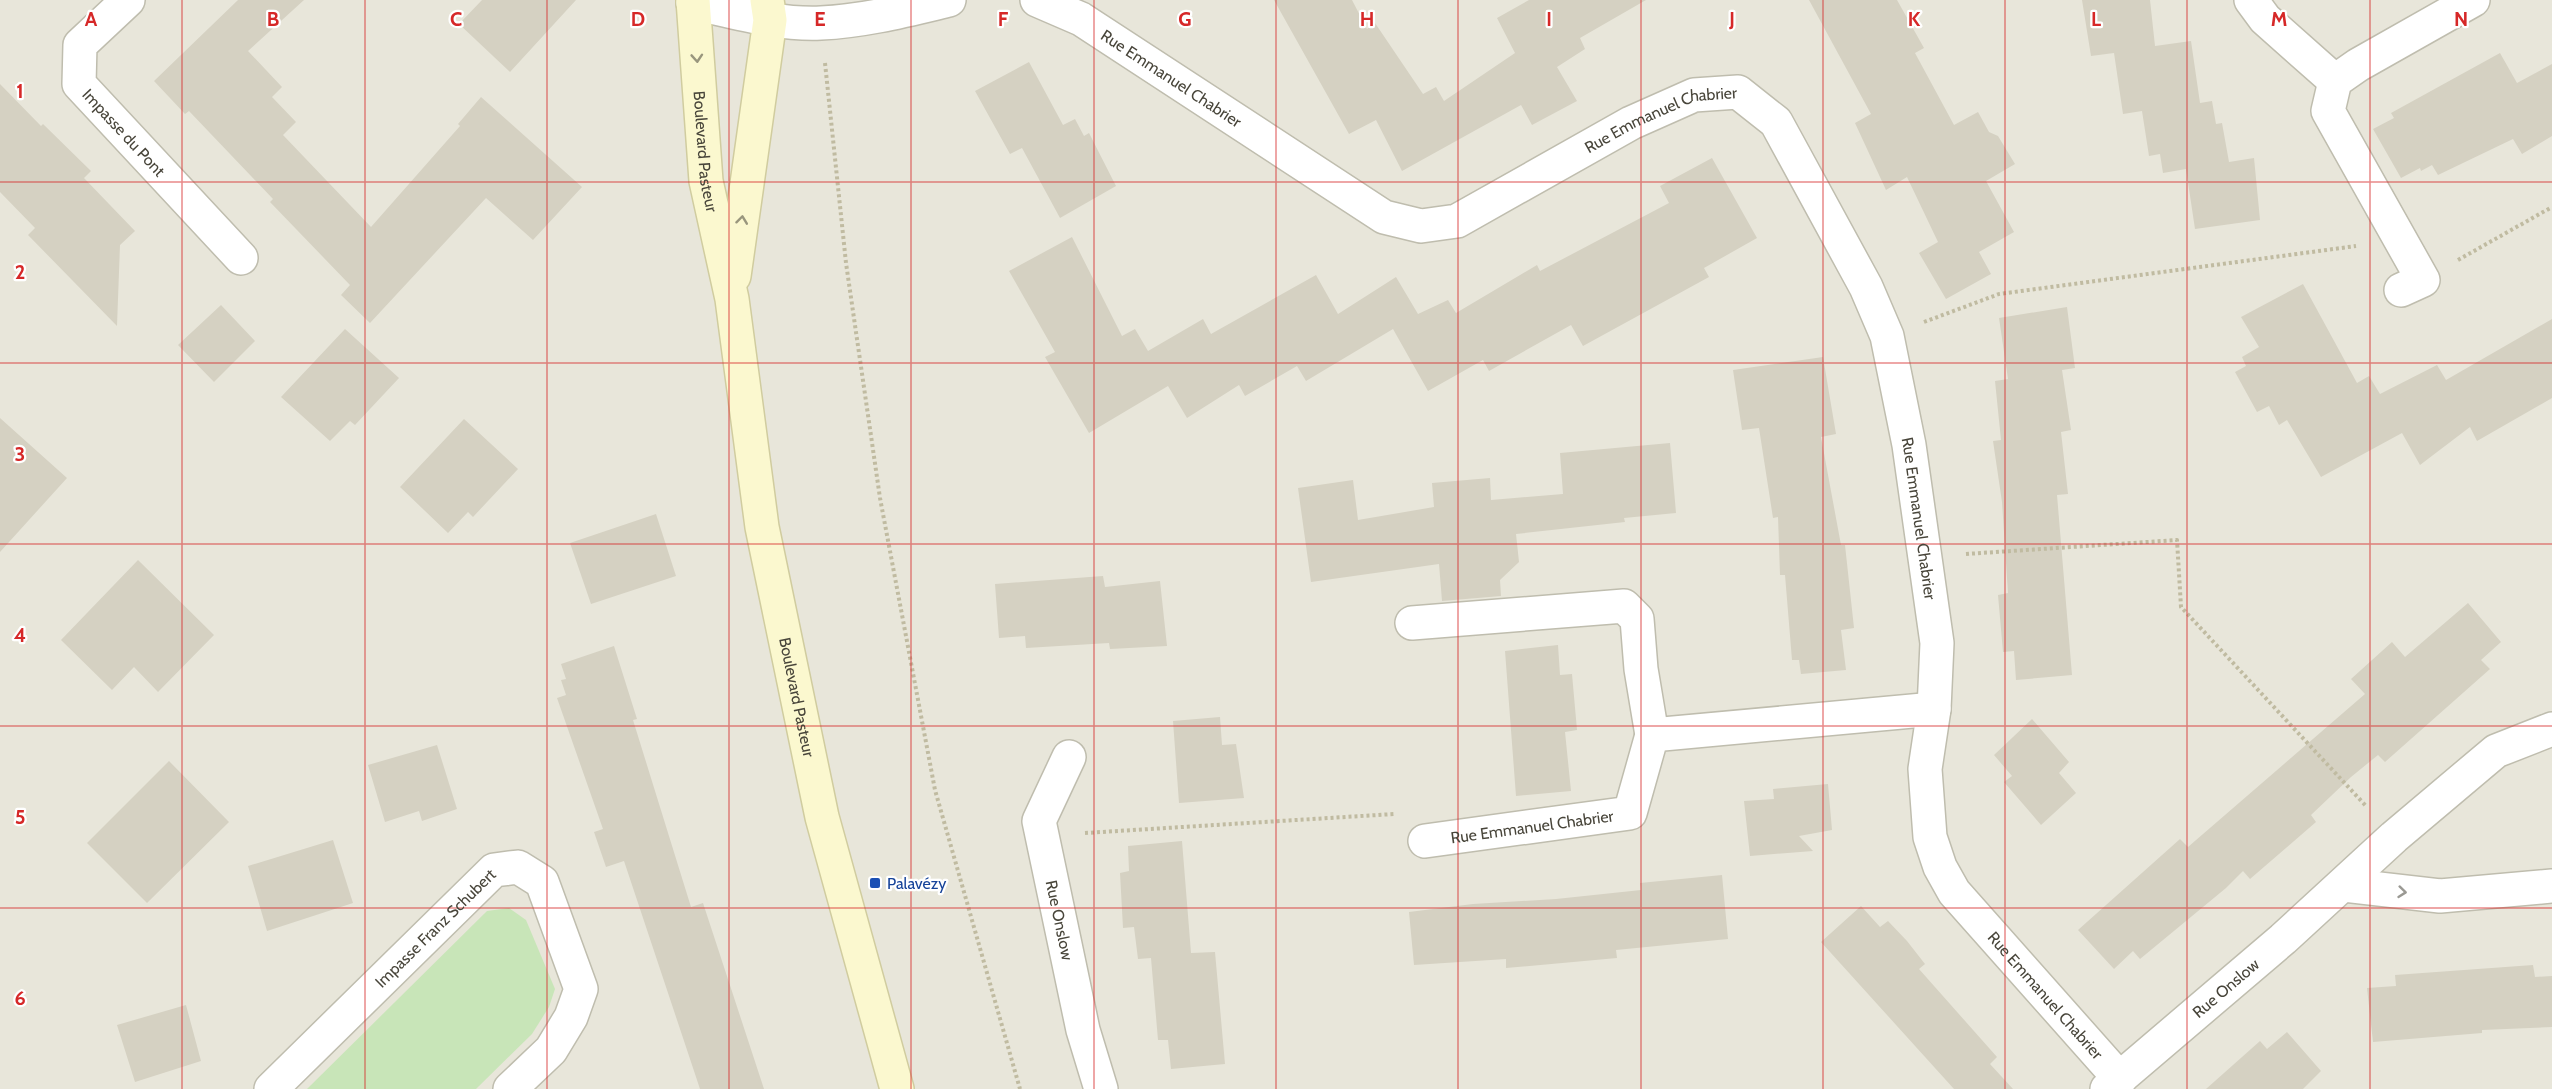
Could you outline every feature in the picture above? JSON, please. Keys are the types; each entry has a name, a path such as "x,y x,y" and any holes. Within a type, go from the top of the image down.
{"main road":[{"name":"Boulevard Pasteur","path":"693,2 706,181 732,299 762,527 822,817 897,1089"},
{"name":"Boulevard Pasteur","path":"732,299 769,10"}],"street":[{"name":"Impasse du Pont","path":"128,0 80,45 79,84 241,258"},
{"path":"693,2 769,10 820,23 883,15 949,0"},
{"name":"Rue Emmanuel Chabrier","path":"1036,0 1081,19 1384,217 1421,226 1457,221 1631,123 1694,95 1738,92 1776,122 1866,287 1887,336 1909,445 1937,643 1934,709 1925,769 1930,837 1940,867 1954,892 2114,1084"},
{"path":"2251,0 2265,19 2336,81"},
{"path":"2412,285 2402,239 2328,111 2336,81 2473,0"},
{"name":"Rue Emmanuel Chabrier","path":"1412,623 1624,606 1637,619 1641,669 1652,735 1630,813 1425,841"},
{"path":"1652,735 1934,709"},
{"name":"Rue Onslow","path":"2114,1084 2344,885 2394,837 2496,751 2552,729"},
{"name":"Rue Onslow","path":"1069,757 1039,821 1083,1030 1101,1089"},
{"name":"Impasse Franz Schubert","path":"271,1089 494,870 518,867 542,882 581,988 571,1017 551,1050 510,1089"},
{"path":"2344,885 2440,896 2552,886"}],"path":[{"path":"820,23 846,263 880,498 935,790 1020,1089"},
{"path":"2412,285 2552,207"},
{"path":"1887,336 1999,294 2402,239"},
{"path":"1926,556 2177,540 2181,607 2394,837"},
{"path":"1042,836 1413,813 1425,841"}],"shaded area":[{"path":"0,0 2552,0 2552,1089 0,1089"}],"green space":[{"path":"509,908 526,920 555,989 549,1007 532,1034 476,1089 307,1089 487,911"}],"building":[{"path":"238,0 304,0 248,51 282,87 272,97 296,122 283,135 371,227 460,126 458,124 481,97 582,187 533,240 486,198 370,323 341,295 350,285 270,202 273,199 189,111 185,114 154,81"},
{"path":"482,0 576,0 510,72 459,24"},
{"path":"1274,0 1352,0 1367,29 1375,23 1423,94 1436,87 1444,101 1515,53 1497,18 1529,0 1646,0 1580,38 1585,49 1557,67 1577,101 1532,125 1521,105 1402,171 1376,120 1349,134"},
{"path":"1809,0 1897,0 1924,48 1915,53 1954,125 1978,112 1989,132 1998,136 2015,164 1986,181 2014,232 1979,252 1991,274 1946,299 1919,253 1938,242 1907,177 1886,190 1855,123 1871,114"},
{"path":"2082,0 2150,0 2155,46 2191,41 2200,103 2212,101 2216,124 2222,123 2229,162 2254,158 2260,220 2195,229 2186,169 2163,173 2160,154 2149,156 2142,111 2123,114 2114,53 2091,56"},
{"path":"2500,53 2517,83 2552,64 2552,136 2522,154 2513,139 2438,175 2432,165 2421,171 2420,168 2401,178 2373,129 2394,118 2391,113"},
{"path":"1029,62 1063,125 1075,119 1084,136 1089,133 1116,186 1060,218 1022,148 1010,154 975,91"},
{"path":"0,84 41,126 43,124 91,171 84,178 135,231 120,245 117,326 28,235 35,228 0,192"},
{"path":"1712,158 1757,238 1704,268 1709,277 1583,346 1571,325 1489,371 1483,360 1428,391 1393,329 1306,381 1297,366 1245,396 1239,385 1187,418 1168,386 1089,433 1045,357 1055,352 1009,271 1072,237 1122,336 1135,329 1148,351 1203,319 1211,334 1316,275 1338,314 1396,277 1418,314 1448,300 1456,313 1537,265 1540,271 1669,203 1660,186"},
{"path":"2303,284 2357,383 2369,376 2380,394 2437,365 2446,380 2552,319 2552,398 2477,441 2470,427 2420,465 2402,433 2321,477 2287,420 2279,425 2269,406 2257,412 2235,372 2246,366 2242,357 2259,347 2241,317"},
{"path":"221,305 255,341 214,382 178,345"},
{"path":"2067,307 2075,368 2062,370 2071,430 2061,432 2068,494 2057,495 2072,675 2016,680 2014,651 2003,652 1998,595 2008,593 2002,502 1993,441 2001,440 1995,381 2008,379 1999,318"},
{"path":"345,329 399,378 355,425 350,421 330,441 281,397"},
{"path":"1823,357 1836,434 1821,437 1841,545 1845,545 1854,628 1841,630 1846,670 1801,674 1799,660 1792,660 1785,575 1780,575 1778,517 1773,518 1759,428 1742,430 1733,370"},
{"path":"0,418 67,478 0,552"},
{"path":"464,419 518,469 473,517 468,512 448,533 400,487"},
{"path":"1670,443 1676,513 1624,518 1625,522 1516,534 1519,562 1500,580 1501,596 1442,601 1439,564 1311,582 1298,488 1353,480 1358,520 1434,507 1432,483 1490,478 1491,500 1563,494 1560,453"},
{"path":"656,514 676,576 591,604 570,543"},
{"path":"138,560 214,635 158,692 134,667 112,690 61,640"},
{"path":"1103,576 1105,587 1160,581 1167,646 1110,649 1109,643 1026,648 1025,636 999,638 995,584"},
{"path":"2468,603 2501,642 2481,660 2490,669 2385,762 2378,755 2351,777 2311,815 2316,822 2250,879 2243,871 2226,888 2140,959 2133,951 2114,969 2078,930 2180,839 2188,847 2365,694 2351,679 2392,642 2405,657"},
{"path":"1558,645 1560,675 1572,674 1577,730 1565,732 1571,791 1516,796 1505,651"},
{"path":"614,646 637,719 633,720 691,907 703,903 764,1089 700,1089 624,861 606,867 594,832 603,829 557,698 566,695 561,680 566,679 561,664"},
{"path":"1220,717 1222,745 1236,744 1244,798 1179,803 1173,721"},
{"path":"2032,719 2069,762 2059,773 2076,793 2041,825 2004,782 2012,776 1994,755"},
{"path":"437,745 457,809 422,821 419,811 385,822 368,765"},
{"path":"169,761 229,822 147,903 87,843"},
{"path":"1828,784 1832,830 1799,836 1813,851 1750,856 1744,801 1774,799 1773,789"},
{"path":"333,840 353,903 267,931 248,866"},
{"path":"1182,841 1191,953 1215,952 1225,1064 1171,1069 1168,1040 1158,1040 1151,958 1138,959 1134,927 1123,928 1120,873 1129,871 1128,846"},
{"path":"1722,875 1728,939 1616,950 1617,958 1506,968 1506,959 1414,965 1409,912 1473,904 1556,899 1641,890 1640,883"},
{"path":"1861,906 1880,927 1888,921 1907,941 1925,964 1919,969 1997,1057 1990,1064 2013,1089 1954,1089 1821,942"},
{"path":"2533,965 2535,977 2552,976 2552,1027 2482,1030 2482,1033 2373,1042 2367,988 2396,986 2395,975"},
{"path":"186,1005 201,1061 135,1082 117,1025"},
{"path":"2287,1032 2321,1071 2303,1089 2206,1089 2260,1041 2267,1049"}],"place":[{"name":"Palavézy","path":"875,883"}]}
